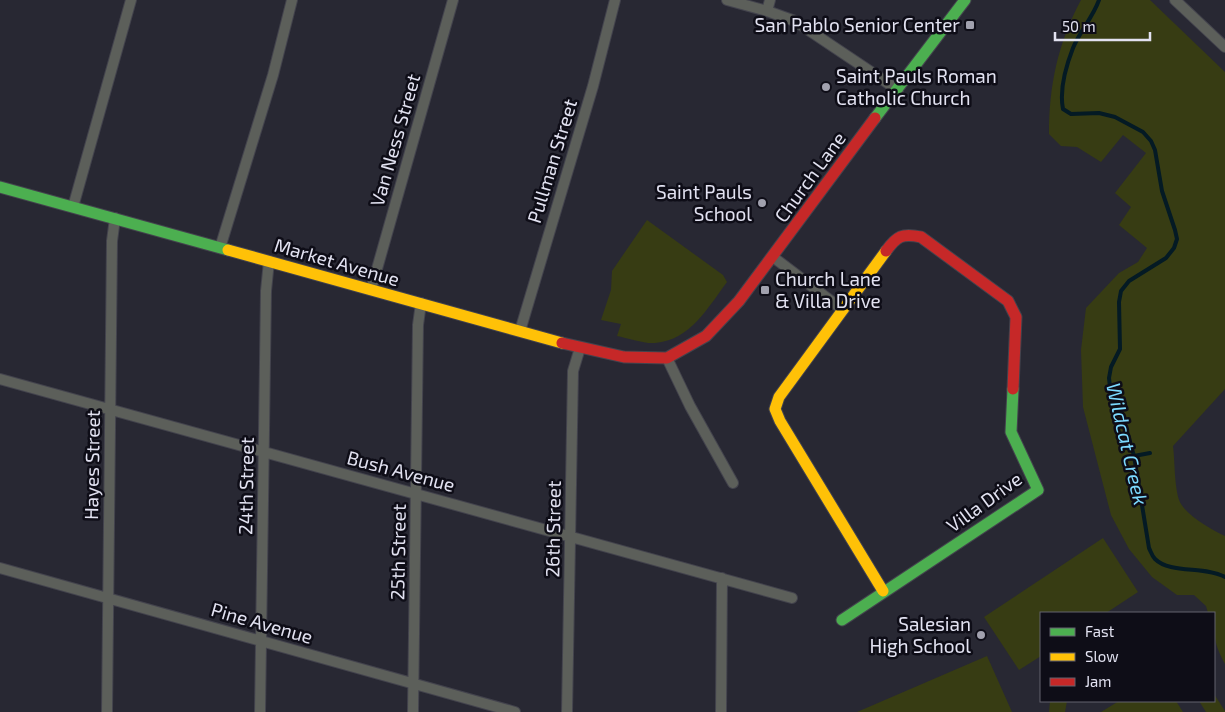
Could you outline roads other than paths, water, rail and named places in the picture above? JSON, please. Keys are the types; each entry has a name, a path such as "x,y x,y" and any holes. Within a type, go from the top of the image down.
{"street":[{"path":"73,207 131,0"},
{"path":"220,248 273,74 292,0"},
{"name":"Van Ness Street","path":"371,290 453,0"},
{"name":"Pullman Street","path":"520,331 593,86 614,0"},
{"path":"727,0 795,21 898,90"},
{"path":"767,11 770,0"},
{"name":"Church Lane","path":"666,358 706,336 739,301 833,173 965,0"},
{"path":"1175,0 1225,47"},
{"name":"Market Avenue","path":"0,187 580,348 624,357 666,358"},
{"name":"Hayes Street","path":"107,712 112,241 115,218"},
{"name":"Villa Drive","path":"908,234 921,237 1008,301 1016,317 1011,432 1038,490 883,591 780,421 775,409 779,397 842,310 895,239 908,234"},
{"path":"773,257 842,310"},
{"name":"24th Street","path":"260,712 266,291 269,261"},
{"name":"25th Street","path":"414,712 418,325 421,304"},
{"name":"26th Street","path":"567,712 573,371 580,348"},
{"path":"666,358 732,482"},
{"name":"Bush Avenue","path":"0,379 792,598"},
{"name":"Pine Avenue","path":"0,568 515,712"},
{"path":"720,712 722,578"},
{"path":"842,620 883,591"}],"waterway":[{"name":"Wildcat Creek","path":"1099,0 1076,42 1068,62 1062,94 1063,109 1071,114 1099,113 1115,117 1143,132 1151,141 1155,150 1162,191 1177,239 1174,248 1166,258 1129,281 1121,291 1119,302 1120,349 1111,367 1110,387 1123,417 1134,456 1149,548 1153,557 1161,564 1169,567 1208,572 1225,577"},
{"path":"1134,456 1150,453"}],"place":[{"name":"San Pablo Senior Center","path":"970,25"},
{"name":"Saint Pauls Roman Catholic Church","path":"826,87"},
{"name":"Saint Pauls School","path":"762,203"},
{"name":"Church Lane & Villa Drive","path":"765,290"},
{"name":"Salesian High School","path":"981,635"}]}
